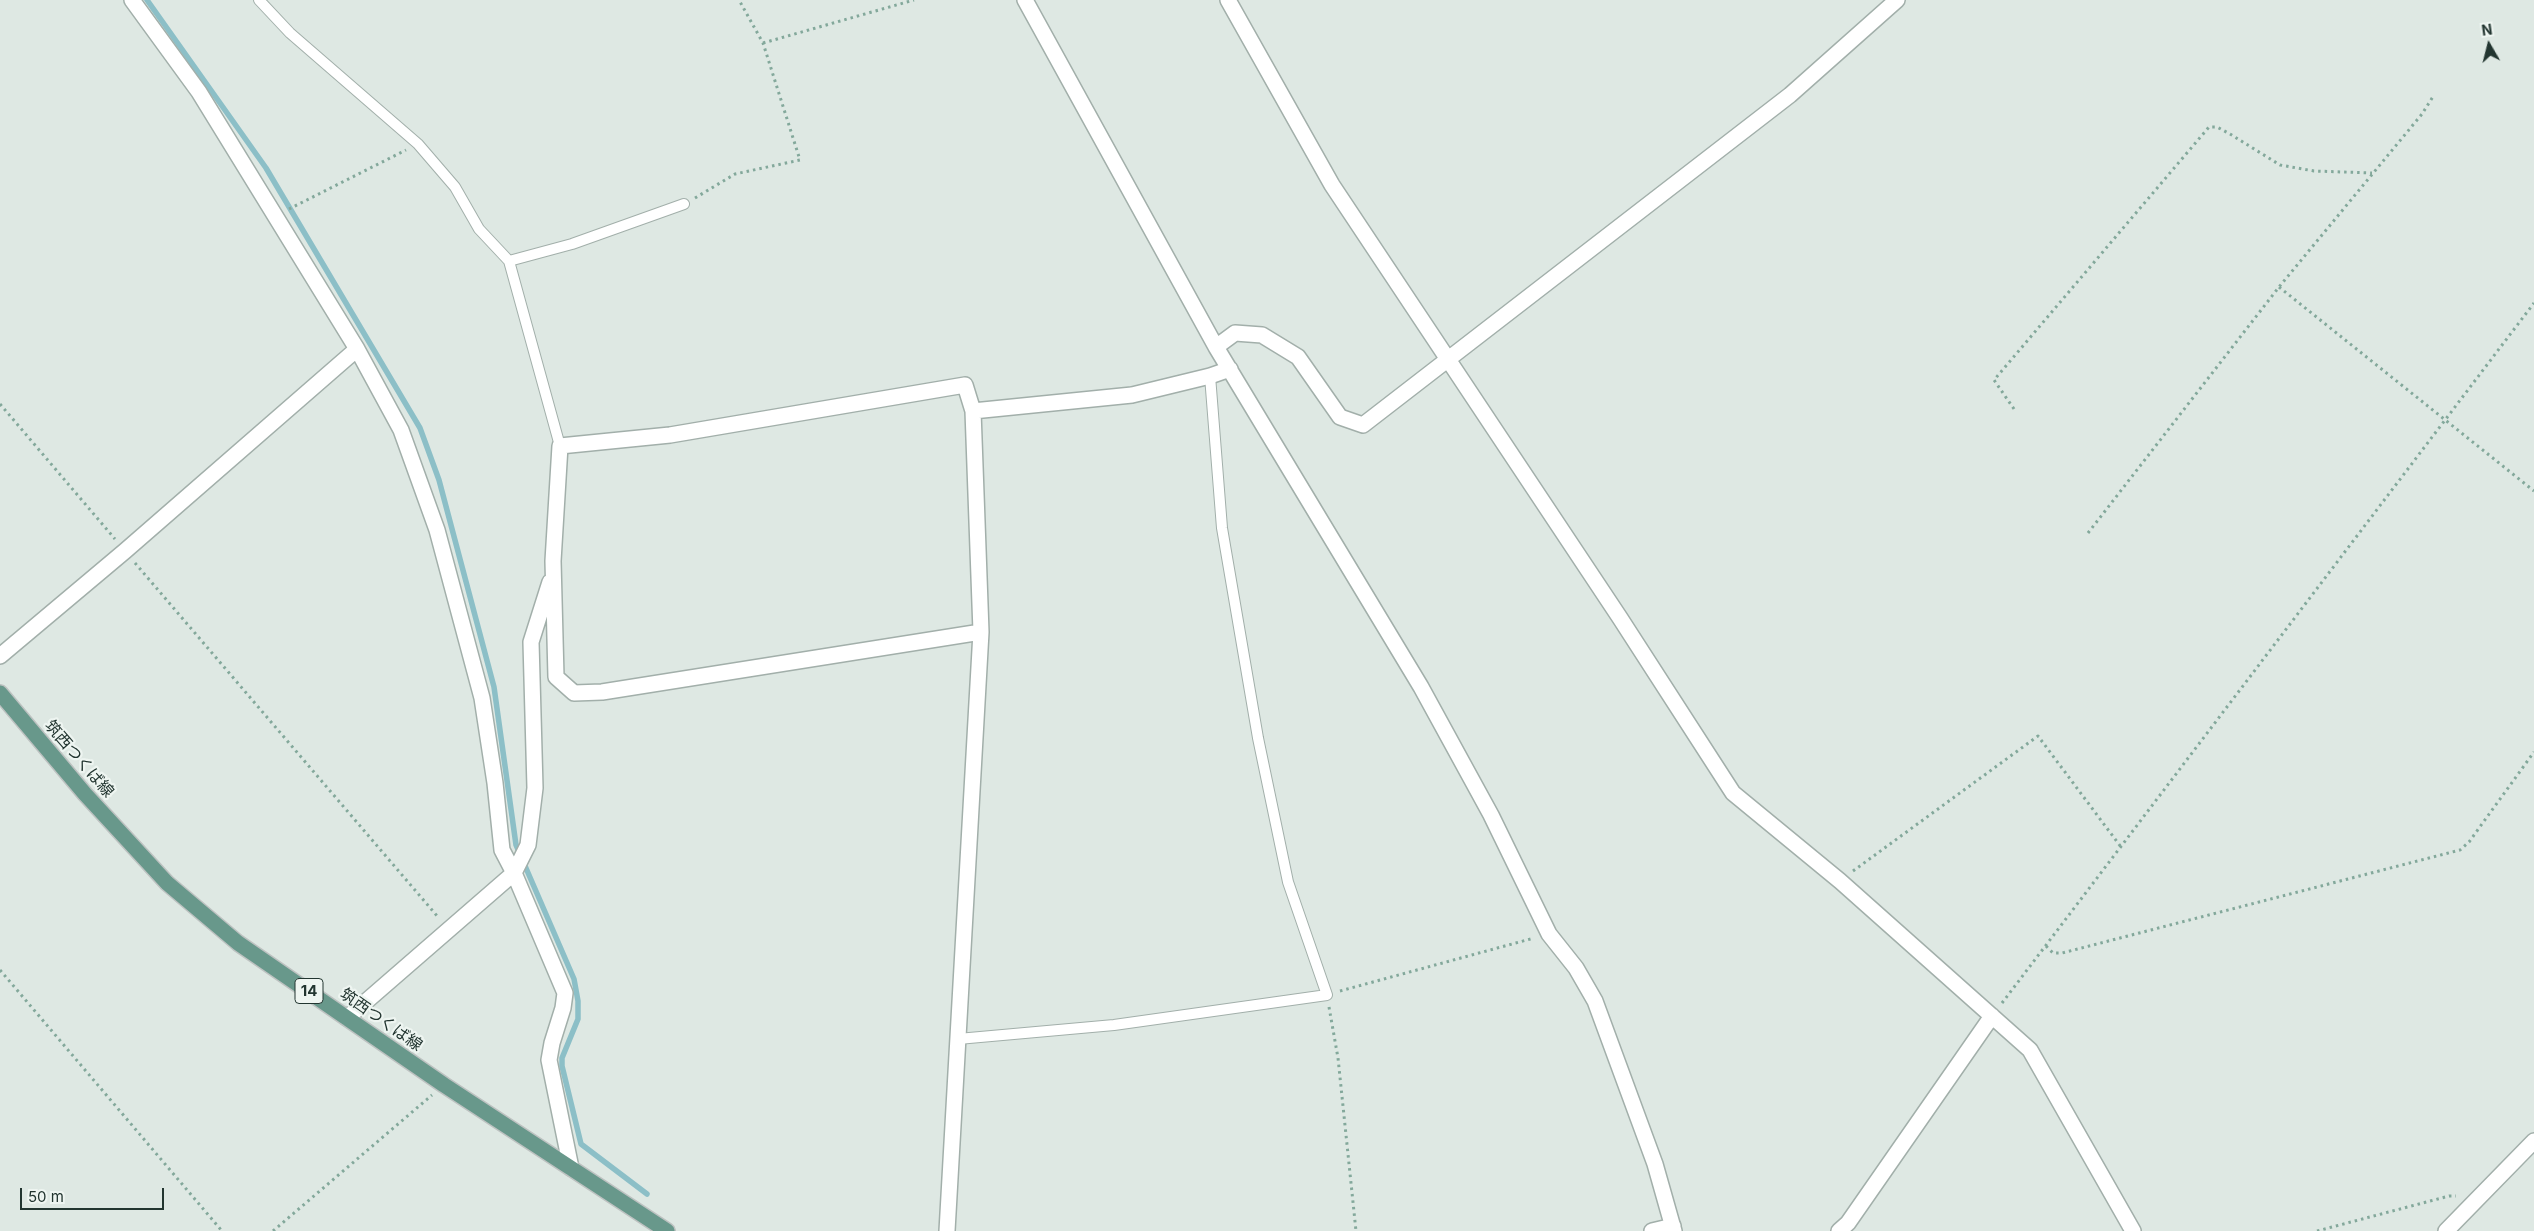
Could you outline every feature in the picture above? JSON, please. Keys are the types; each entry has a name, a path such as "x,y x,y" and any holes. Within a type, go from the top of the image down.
{"main road":[{"name":"筑西つくば線","path":"0,693 85,794 167,883 238,943 659,1228"}],"street":[{"path":"132,0 199,92 358,349 401,430 437,530 482,698 495,783 502,850 514,873 565,993 563,1008 552,1043 549,1060 571,1168"},
{"path":"1025,0 1216,346 1421,687 1491,815 1549,934 1576,968 1595,1001 1633,1099 1674,1228 1652,1231"},
{"path":"1228,0 1332,185 1447,362 1620,618 1733,793 1840,880 2030,1050 2133,1231"},
{"path":"1216,346 1235,333 1262,335 1298,357 1340,417 1364,425 1404,391 1447,362 1790,95 1897,0"},
{"path":"0,656 125,551 358,349"},
{"path":"973,411 1132,395 1210,376 1230,369"},
{"path":"947,1231 981,632 973,411 964,385 670,435 560,446 554,571 556,677 574,693 602,692 981,632"},
{"path":"347,1018 514,873 528,845 535,788 531,642 554,571"},
{"path":"1839,1231 1848,1223 1992,1016"},
{"path":"2446,1231 2476,1198 2534,1141"}],"lane":[{"path":"259,0 290,32 418,144 455,188 479,229 509,261 560,446"},
{"path":"509,261 572,244 684,204"},
{"path":"958,1039 1114,1025 1326,995 1288,882 1258,738 1222,528 1210,376"}],"path":[{"path":"684,204 735,174 800,160 763,43 739,0"},
{"path":"763,43 914,0"},
{"path":"2088,533 2279,287 2422,114 2434,96"},
{"path":"2014,409 1994,380 2209,128 2217,127 2280,165 2314,171 2372,173"},
{"path":"275,216 418,144"},
{"path":"2279,287 2534,491"},
{"path":"1992,1016 2534,303"},
{"path":"0,404 449,930"},
{"path":"1840,880 2038,736 2121,847"},
{"path":"2046,946 2054,953 2062,953 2460,850 2468,842 2534,752"},
{"path":"1356,1231 1338,1058 1326,995 1549,934"},
{"path":"0,970 222,1231"},
{"path":"273,1231 444,1084"},
{"path":"2317,1231 2449,1196 2476,1198"}],"waterway":[{"path":"147,0 266,168 420,428 439,480 494,687 516,845 574,979 578,1001 578,1019 562,1058 562,1066 581,1144 647,1194"}]}
